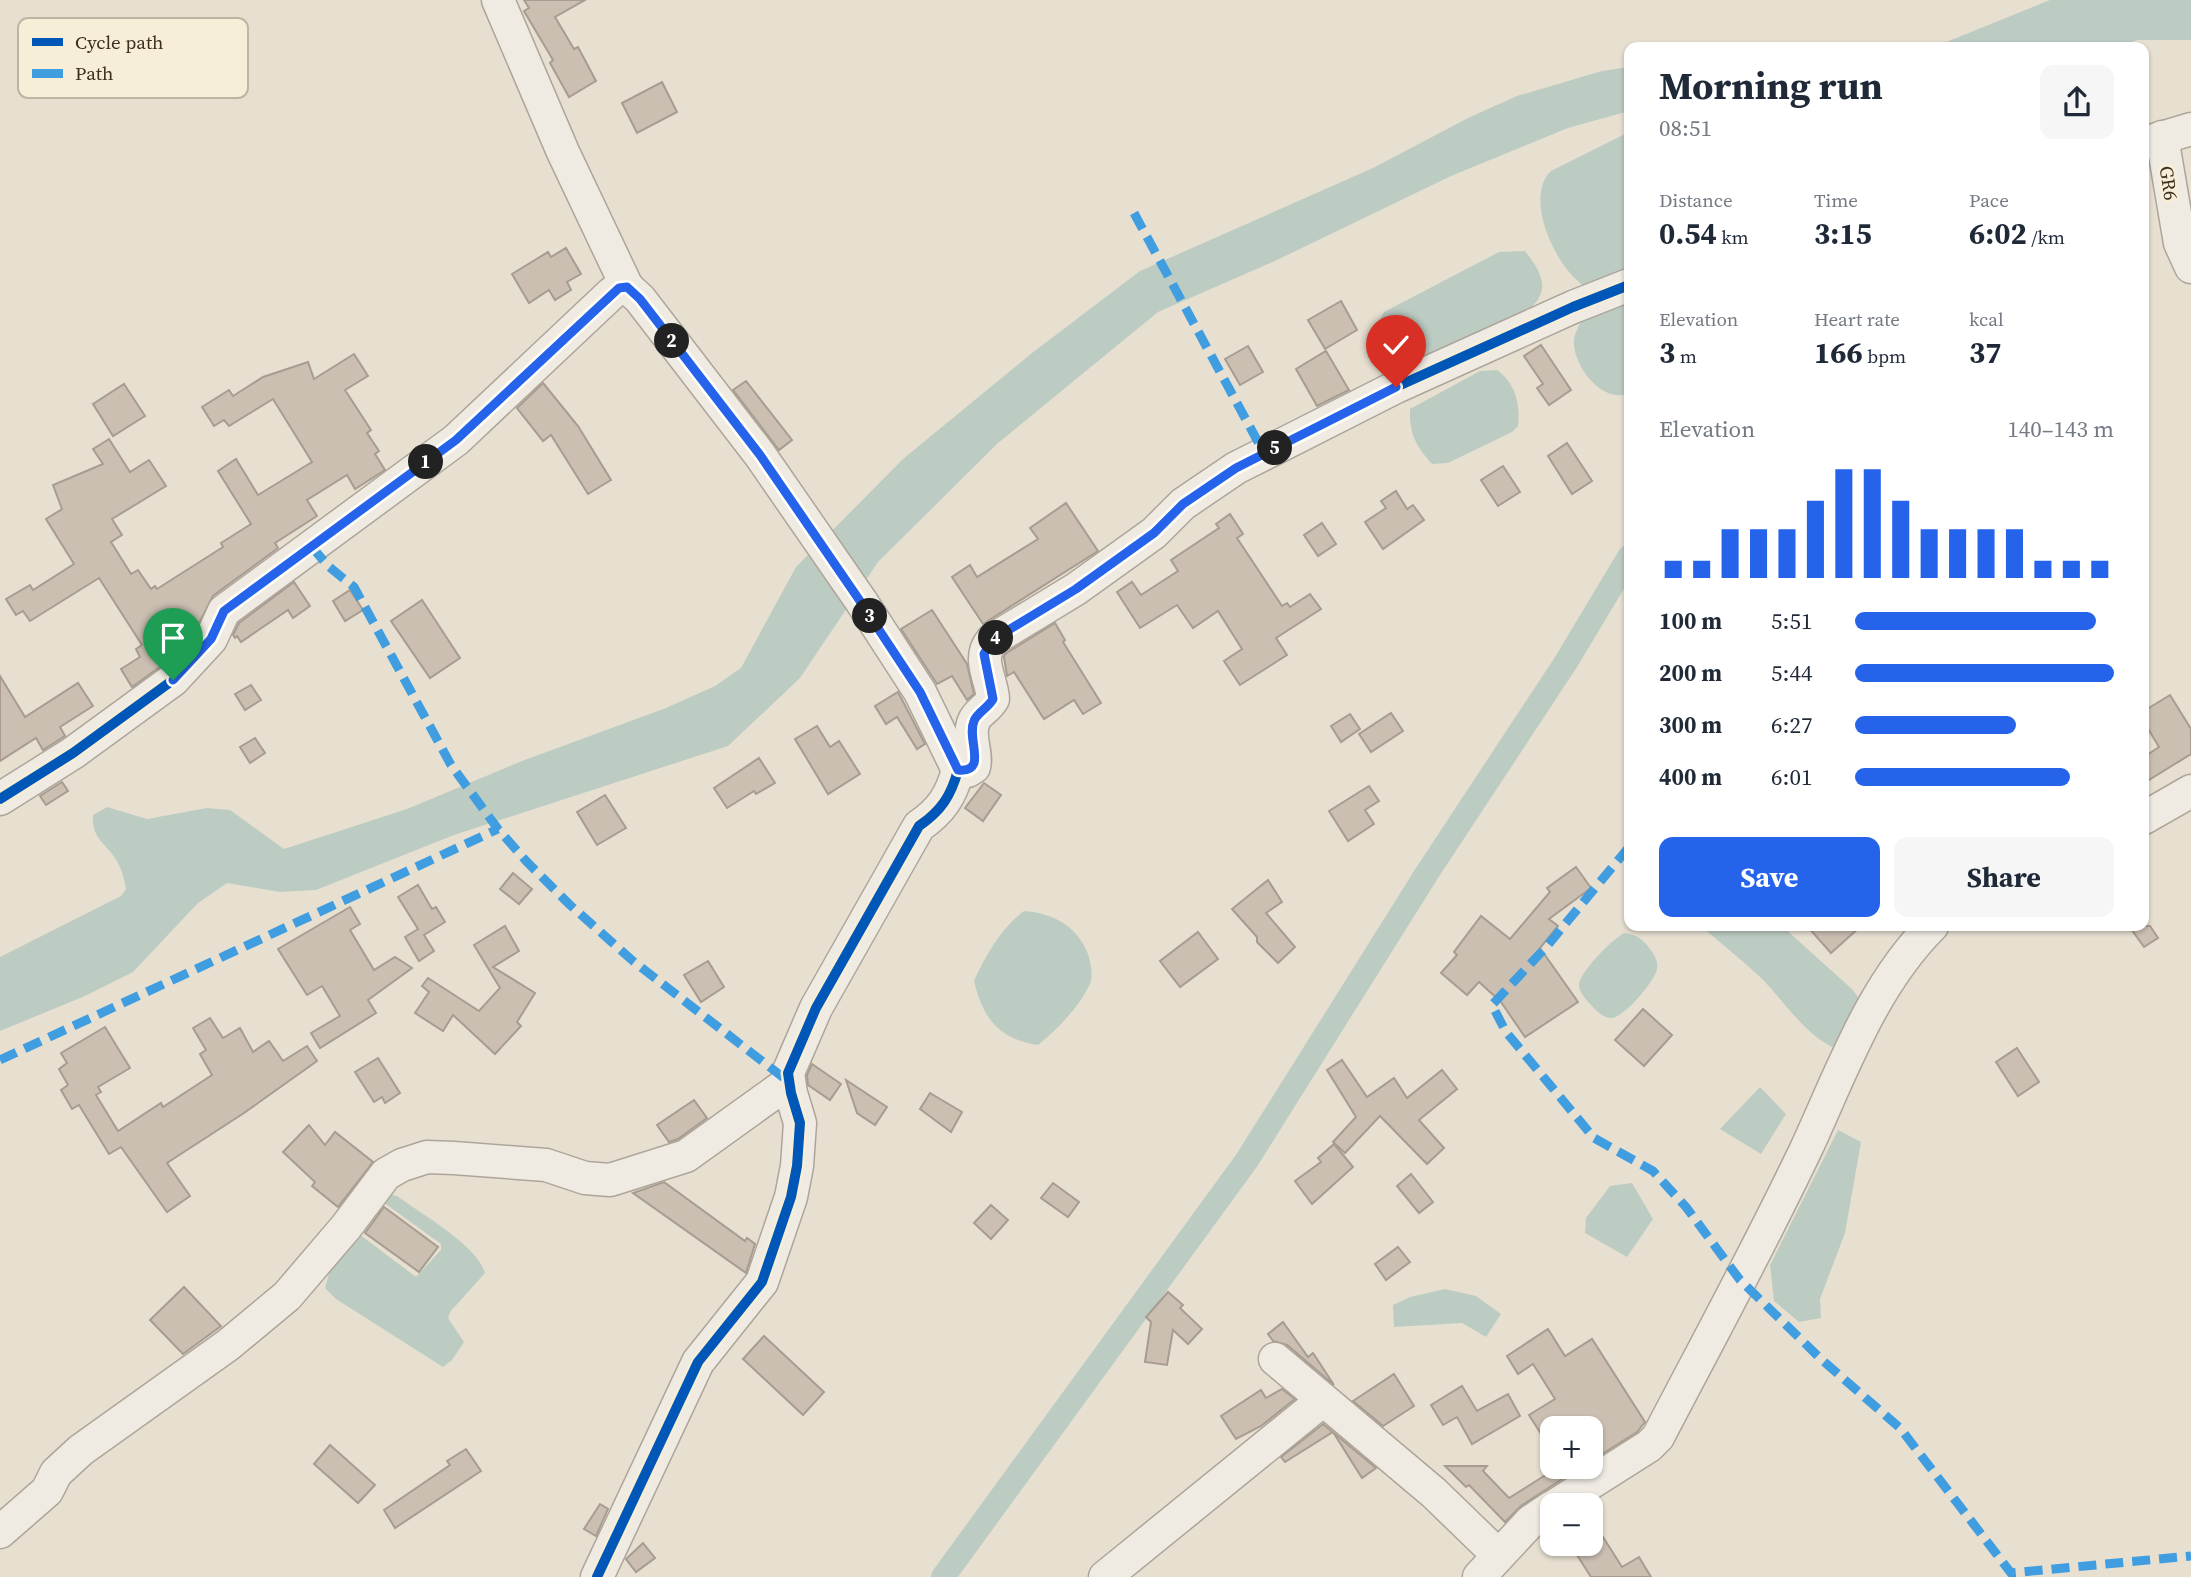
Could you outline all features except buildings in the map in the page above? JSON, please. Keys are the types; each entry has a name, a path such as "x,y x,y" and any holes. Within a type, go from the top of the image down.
{"street":[{"path":"498,0 563,152 627,287 640,299 760,455 804,519 920,692 958,770 941,809 919,826 816,1008 788,1073 800,1124 797,1166 791,1197 768,1268 762,1282 698,1362 597,1577"},
{"name":"GR6","path":"2166,136 2180,243 2191,267"},
{"path":"0,799 73,753 173,680 211,639 224,611 456,440 612,293 627,287"},
{"path":"958,770 968,771 974,767 976,760 971,729 975,717 985,710 993,699 984,654 992,640 1076,589 1154,533 1183,504 1236,468 1396,387 1573,307 1624,287"},
{"path":"2149,815 2191,791"},
{"path":"1575,1493 1648,1447 1658,1437 1746,1268 1887,981 1912,946 1927,931"},
{"path":"0,1532 47,1491 56,1473 81,1450 228,1345 287,1296 346,1227 386,1174 402,1164 427,1157 546,1165 585,1178 610,1180 686,1156 789,1082"},
{"path":"1275,1359 1434,1493 1489,1566 1531,1521 1540,1515"},
{"path":"1105,1577 1324,1400"}],"shaded area":[{"path":"2050,0 2191,0 2191,40 1946,42"},
{"path":"1624,68 1624,112 1568,128 1451,176 1277,260 1158,312 998,443 878,562 800,678 728,746 454,835 316,890 280,892 227,883 198,903 133,972 85,996 0,1031 0,957 121,896 126,889 117,861 96,834 93,815 107,807 147,819 207,808 230,810 284,849 407,809 522,761 666,708 715,686 741,668 796,567 903,459 1032,353 1140,271 1373,168 1468,118 1517,96 1602,71"},
{"path":"1624,134 1624,276 1589,289 1577,281 1566,268 1556,252 1542,216 1540,199 1543,183 1551,171"},
{"path":"1525,251 1537,268 1542,284 1542,291 1533,306 1524,313 1395,371 1379,343 1378,327 1384,312 1499,252"},
{"path":"1624,300 1624,394 1609,393 1599,388 1583,370 1574,348 1574,338 1580,322"},
{"path":"1497,370 1513,388 1518,426 1512,432 1448,463 1432,464 1415,439 1410,409 1480,371"},
{"path":"1024,911 1054,918 1071,929 1083,944 1092,970 1091,982 1079,1002 1060,1026 1038,1045 1013,1038 995,1025 982,1006 974,981 995,943 1008,925"},
{"path":"1707,931 1788,931 1853,990 1862,1003 1839,1050 1806,1028 1759,976"},
{"path":"1624,933 1637,936 1647,945 1656,959 1657,969 1651,982 1630,1006 1616,1017 1608,1018 1589,1003 1579,985 1591,964"},
{"path":"1760,1087 1786,1114 1761,1154 1720,1129"},
{"path":"1838,1130 1861,1142 1845,1233 1820,1299 1821,1318 1799,1322 1774,1301 1770,1265"},
{"path":"1632,1183 1653,1219 1627,1257 1585,1233 1586,1218 1610,1186"},
{"path":"388,1194 397,1196 460,1241 472,1252 485,1273 450,1312 448,1318 464,1342 452,1360 443,1367 336,1299 325,1288 330,1270 359,1234 416,1277 441,1250 441,1244 383,1202"},
{"path":"1445,1289 1476,1296 1501,1314 1486,1337 1462,1323 1394,1327 1393,1305 1410,1297"}],"waterway":[{"path":"943,1577 1247,1160 1427,873 1566,662 1624,565"}],"marked path":[{"path":"1134,213 1264,453"},
{"path":"312,547 328,566 354,587 451,765 498,829 527,862 633,961 789,1082"},
{"path":"0,1060 498,829"},
{"path":"1624,853 1547,946 1492,1005 1506,1032 1594,1138 1653,1171 1686,1207 1740,1280 1821,1359 1900,1428 2011,1573 2191,1556"}],"cycle path":[{"path":"0,799 73,753 173,680 211,639 224,611 456,440 612,293 627,287 640,299 760,455 861,601 920,692 958,770"},
{"path":"597,1577 698,1362 762,1282 791,1197 797,1166 800,1123 788,1073 816,1008 919,826 944,802 958,770 968,771 974,767 972,727 975,718 993,699 985,662 987,647 992,640 1076,589 1154,533 1183,504 1236,468 1396,387 1573,307 1624,287"}],"route":[{"path":"173,680 211,639 224,611 456,440 619,288 627,287 635,293 760,455 920,692 958,770 968,771 974,767 976,760 971,729 975,717 985,710 993,699 984,654 992,640 1076,589 1154,533 1183,504 1236,468 1396,387"}]}
